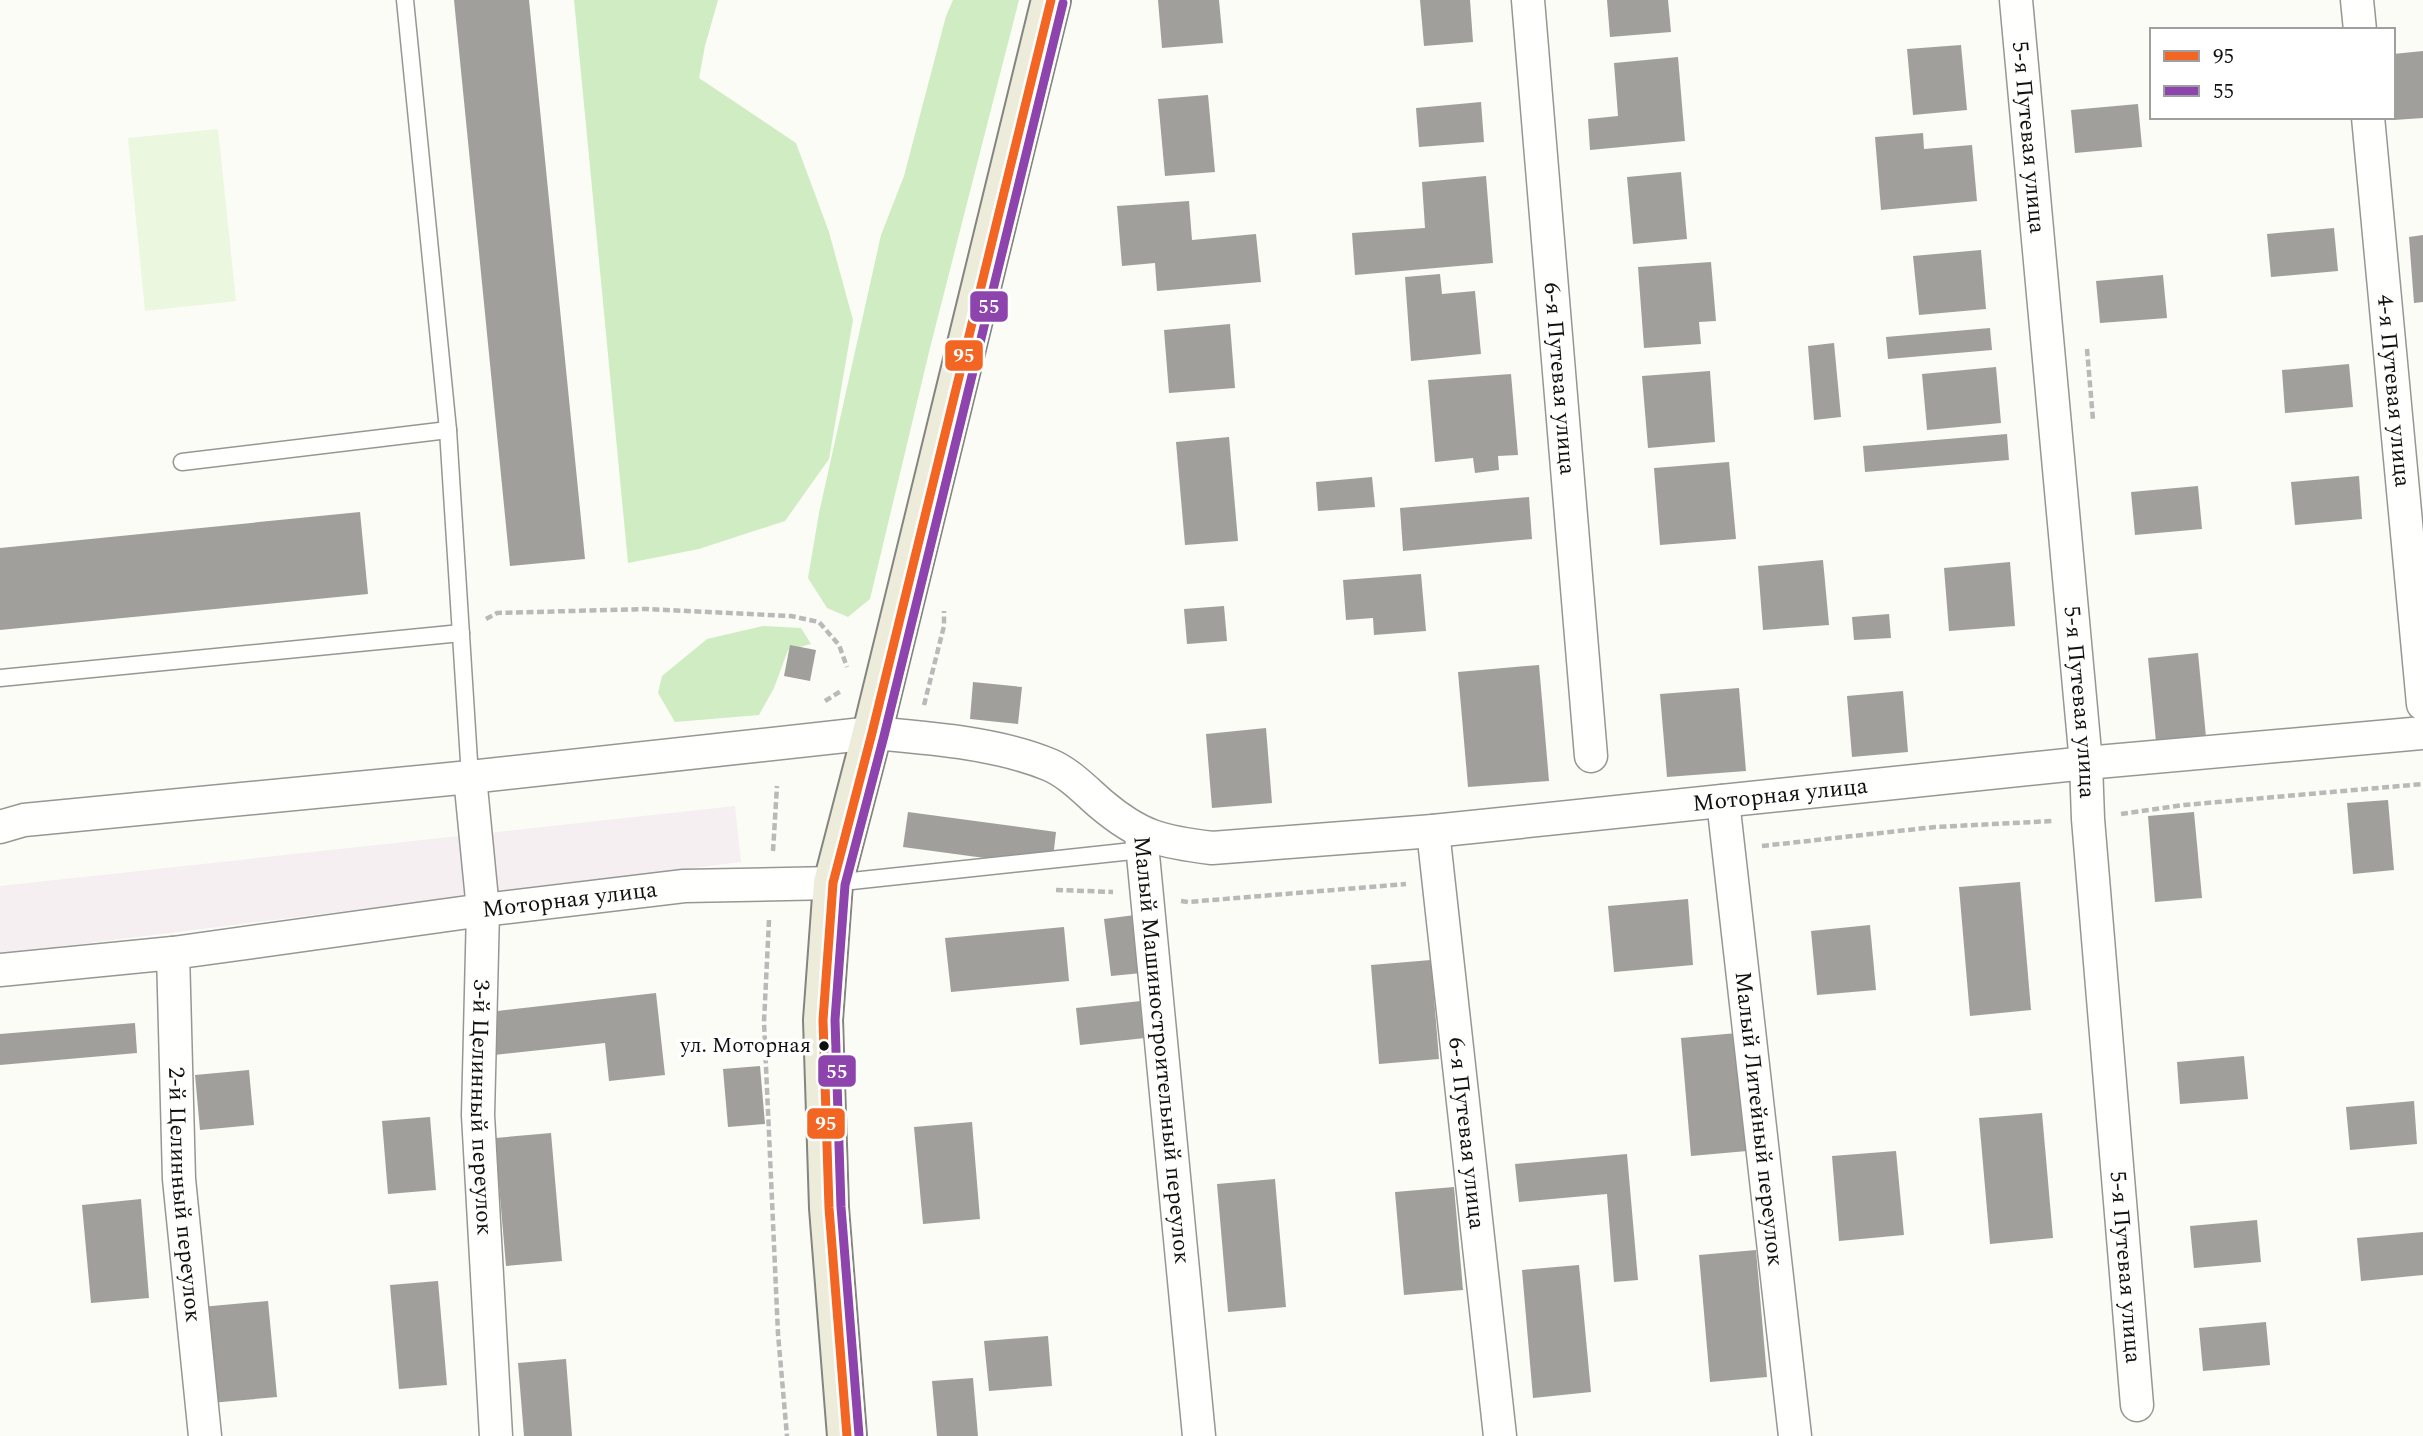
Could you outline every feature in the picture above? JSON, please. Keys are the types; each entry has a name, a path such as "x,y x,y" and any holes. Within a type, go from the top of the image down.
{"main road":[{"path":"847,1436 829,1208 823,1020 833,883 1051,0"}],"street":[{"name":"6-я Путевая улица","path":"1528,0 1591,756"},
{"name":"5-я Путевая улица","path":"2016,0 2086,763 2088,819 2137,1405"},
{"path":"2357,0 2360,28"},
{"name":"4-я Путевая улица","path":"2368,119 2423,704"},
{"path":"0,827 24,820 470,777 872,733"},
{"name":"Малый Машиностроительный переулок","path":"872,733 937,739 1018,755 1053,766 1142,842 1199,1436"},
{"name":"Моторная улица","path":"1142,842 1212,848 1433,831 2086,763 2423,733"},
{"name":"3-й Целинный переулок","path":"470,777 483,910 478,1115 496,1436"},
{"name":"Малый Литейный переулок","path":"1723,801 1795,1436"},
{"name":"6-я Путевая улица","path":"1433,831 1500,1436"},
{"name":"Моторная улица","path":"0,970 173,953 483,910 684,886 833,883"},
{"name":"2-й Целинный переулок","path":"173,953 179,1179 205,1436"}],"lane":[{"path":"405,0 448,430 470,777"},
{"path":"182,462 448,430"},
{"path":"0,678 461,632"},
{"name":"Моторная улица","path":"833,883 1142,842"}],"path":[{"path":"461,632 497,613 646,609 791,616 819,622 839,645 847,667 847,678"},
{"path":"824,701 846,688"},
{"path":"1728,837 1762,846 1935,827 2088,819 2184,805 2423,784"},
{"path":"777,786 764,1022 778,1334 787,1436"},
{"path":"1044,890 1147,894 1188,902 1438,880"}],"shaded area":[{"path":"735,806 741,862 0,954 0,886"}],"green space":[{"path":"574,0 718,0 699,78 796,143 829,232 853,320 829,459 785,521 699,549 628,563"},
{"path":"953,0 1019,0 930,348 870,599 848,617 827,608 808,578 819,513 881,235 904,176 946,16"},
{"path":"218,129 236,301 145,311 128,138"},
{"path":"763,626 801,628 811,644 788,650 774,688 759,715 675,722 658,693 662,676 707,639"}],"building":[{"path":"454,0 529,0 585,559 510,566"},
{"path":"1158,0 1219,0 1223,43 1162,48"},
{"path":"1420,0 1470,0 1473,42 1424,46"},
{"path":"1607,0 1668,0 1671,32 1610,37"},
{"path":"1961,45 1967,110 1913,115 1907,49"},
{"path":"2423,51 2423,118 2394,120 2395,54"},
{"path":"1678,57 1685,141 1590,150 1588,119 1618,116 1614,63"},
{"path":"1208,95 1215,172 1165,176 1158,99"},
{"path":"1481,102 1484,142 1419,147 1416,108"},
{"path":"2138,104 2142,147 2075,153 2071,110"},
{"path":"1923,133 1924,149 1972,145 1977,201 1881,210 1875,137"},
{"path":"1681,172 1687,239 1633,244 1627,177"},
{"path":"1486,176 1493,263 1355,275 1352,233 1425,228 1422,182"},
{"path":"1189,201 1192,240 1256,234 1261,282 1157,291 1155,263 1122,266 1117,206"},
{"path":"2334,228 2338,271 2271,277 2267,234"},
{"path":"2423,235 2423,302 2414,303 2409,237"},
{"path":"1981,250 1986,309 1919,315 1913,256"},
{"path":"1711,262 1716,321 1699,322 1701,344 1644,348 1638,267"},
{"path":"1440,274 1442,294 1475,291 1481,354 1411,361 1405,277"},
{"path":"2163,275 2167,318 2100,323 2096,281"},
{"path":"1230,324 1235,388 1169,393 1164,330"},
{"path":"1990,328 1992,350 1888,359 1886,337"},
{"path":"1834,343 1841,417 1814,420 1808,346"},
{"path":"2349,364 2353,407 2285,413 2282,370"},
{"path":"1996,367 2001,423 1927,430 1922,374"},
{"path":"1710,371 1715,442 1648,448 1642,376"},
{"path":"1511,374 1518,455 1498,456 1499,470 1475,473 1473,458 1435,462 1428,380"},
{"path":"2007,434 2009,460 1865,472 1863,446"},
{"path":"1229,437 1238,541 1185,545 1176,442"},
{"path":"1729,462 1736,539 1660,545 1654,468"},
{"path":"2359,476 2362,519 2295,525 2291,482"},
{"path":"1372,477 1375,507 1318,511 1316,482"},
{"path":"2198,486 2202,529 2135,535 2131,492"},
{"path":"1529,497 1532,539 1403,551 1400,508"},
{"path":"360,512 368,594 0,630 0,548"},
{"path":"1823,560 1829,625 1763,630 1758,566"},
{"path":"2010,562 2015,626 1949,631 1944,568"},
{"path":"1421,574 1426,631 1374,635 1373,618 1346,620 1343,580"},
{"path":"1224,606 1227,641 1187,644 1184,609"},
{"path":"1889,614 1891,638 1854,640 1852,617"},
{"path":"790,645 816,650 810,681 784,676"},
{"path":"2198,653 2206,737 2156,742 2148,658"},
{"path":"1539,665 1549,781 1468,787 1458,672"},
{"path":"973,682 1022,687 1018,724 970,719"},
{"path":"1739,688 1746,771 1667,777 1660,694"},
{"path":"1903,691 1908,752 1852,757 1847,696"},
{"path":"1266,728 1272,803 1212,808 1206,734"},
{"path":"2388,800 2394,870 2353,874 2347,803"},
{"path":"908,812 1056,832 1052,867 903,847"},
{"path":"2194,812 2202,898 2155,902 2148,816"},
{"path":"2020,882 2031,1010 1970,1016 1959,887"},
{"path":"1688,899 1693,965 1614,972 1608,906"},
{"path":"1135,915 1142,973 1111,976 1104,919"},
{"path":"1870,925 1876,990 1817,995 1811,931"},
{"path":"1064,927 1069,981 951,992 945,938"},
{"path":"1431,960 1439,1059 1379,1064 1371,965"},
{"path":"656,993 665,1075 609,1081 605,1043 494,1055 489,1012"},
{"path":"1141,1001 1145,1038 1080,1045 1076,1008"},
{"path":"135,1023 137,1053 0,1065 0,1034"},
{"path":"1737,1033 1747,1151 1691,1156 1681,1038"},
{"path":"2244,1056 2248,1099 2180,1104 2177,1062"},
{"path":"760,1066 765,1124 728,1127 723,1069"},
{"path":"249,1070 254,1125 200,1130 195,1075"},
{"path":"2414,1101 2417,1144 2350,1150 2346,1107"},
{"path":"2042,1113 2053,1238 1990,1244 1979,1118"},
{"path":"430,1117 436,1190 388,1194 382,1121"},
{"path":"972,1122 980,1219 923,1224 914,1127"},
{"path":"551,1133 562,1261 506,1266 495,1138"},
{"path":"1896,1151 1904,1235 1839,1241 1832,1156"},
{"path":"1627,1154 1638,1280 1614,1282 1607,1194 1519,1202 1515,1164"},
{"path":"1275,1179 1286,1307 1228,1312 1217,1184"},
{"path":"1454,1187 1463,1290 1404,1295 1395,1192"},
{"path":"141,1199 149,1298 91,1303 82,1205"},
{"path":"2257,1220 2261,1262 2194,1268 2190,1226"},
{"path":"2423,1232 2423,1275 2361,1281 2357,1238"},
{"path":"1756,1250 1767,1377 1710,1382 1699,1255"},
{"path":"1579,1265 1591,1392 1533,1398 1522,1270"},
{"path":"438,1281 447,1385 399,1389 390,1285"},
{"path":"268,1301 277,1397 210,1403 201,1307"},
{"path":"2266,1322 2270,1365 2203,1371 2199,1328"},
{"path":"1048,1336 1052,1386 989,1391 984,1341"},
{"path":"566,1359 572,1436 524,1436 518,1363"},
{"path":"973,1378 978,1436 937,1436 932,1381"}],"transit line":[{"name":"95","path":"847,1436 829,1208 823,1020 833,883 1051,0"},
{"name":"55","path":"859,1435 841,1207 835,1020 845,885 884,736 1063,3"}],"place":[{"name":"ул. Моторная","path":"824,1046"}]}
